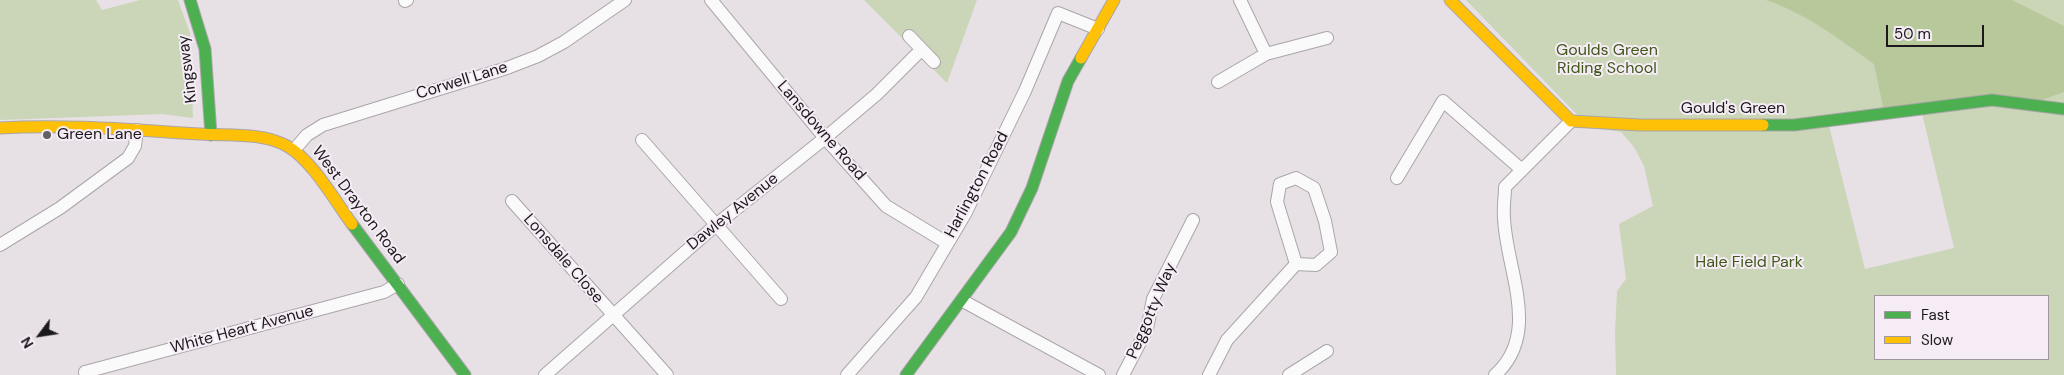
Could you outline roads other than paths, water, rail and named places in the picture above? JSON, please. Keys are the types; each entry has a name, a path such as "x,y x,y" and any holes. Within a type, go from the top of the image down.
{"main road":[{"name":"Kingsway","path":"190,0 204,47 211,135"},
{"path":"906,375 963,301 1011,232 1032,188 1068,81 1114,0"},
{"path":"1450,0 1571,122"},
{"name":"Gould's Green","path":"1571,122 1647,125 1794,125 1992,100 2064,109"},
{"name":"West Drayton Road","path":"0,128 44,127 137,130 269,139 283,143 294,150 318,177 464,375"}],"street":[{"name":"Corwell Lane","path":"294,150 307,135 323,125 508,68 538,56 564,42 625,0"},
{"name":"Lansdowne Road","path":"711,0 825,138 886,206 947,243"},
{"path":"1240,0 1266,54"},
{"name":"Harlington Road","path":"847,375 916,297 965,214 1025,91 1058,13 1098,28"},
{"path":"909,36 934,62"},
{"path":"1218,82 1266,54 1327,38"},
{"name":"Dawley Avenue","path":"545,375 717,224 877,94 921,50"},
{"path":"1397,178 1443,101 1522,170"},
{"path":"1495,375 1509,363 1521,319 1504,218 1506,187 1571,122"},
{"path":"0,245 60,208 124,161 133,151 137,130"},
{"path":"642,140 781,299"},
{"path":"1296,178 1314,188 1325,222 1331,252 1316,265 1296,264 1277,202 1280,184 1296,178"},
{"name":"Lonsdale Close","path":"512,201 667,375"},
{"name":"Peggotty Way","path":"1123,375 1148,329 1154,299 1193,220"},
{"path":"1209,375 1227,340 1296,264"},
{"name":"White Heart Avenue","path":"85,374 346,303 384,292 398,284"},
{"path":"963,301 1099,375"},
{"path":"1289,375 1327,351"}],"place":[{"name":"Green Lane","path":"47,135"}],"park label":[{"name":"Goulds Green Riding School","path":"1607,60"},
{"name":"Hale Field Park","path":"1749,263"}]}
